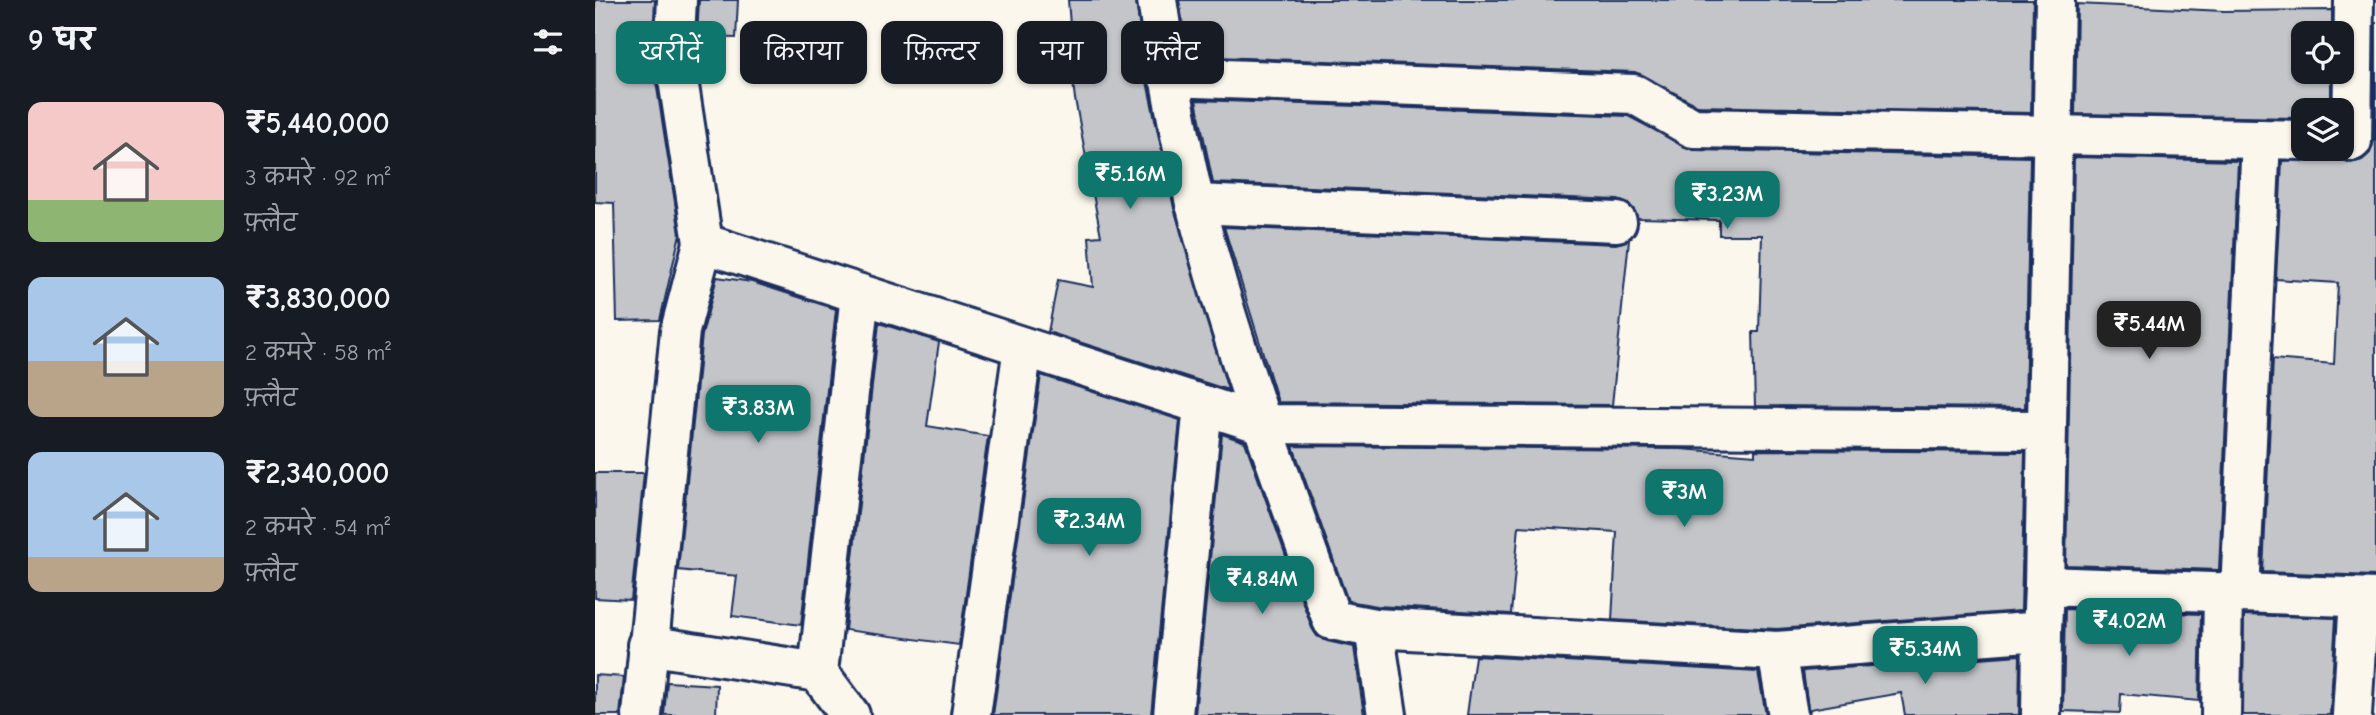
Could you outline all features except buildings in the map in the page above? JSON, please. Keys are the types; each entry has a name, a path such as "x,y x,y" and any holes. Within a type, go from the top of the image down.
{"street":[{"path":"642,715 680,331 703,243 674,53 677,0"},
{"path":"1157,0 1160,21"},
{"path":"2041,715 2050,135 2055,0"},
{"path":"2341,0 2376,2"},
{"path":"2354,0 2357,141"},
{"path":"1224,79 1634,94 1693,128 2291,140"},
{"path":"1169,84 1195,204 1262,424 1332,621 1374,628 1777,651 2042,631"},
{"path":"2221,715 2261,139"},
{"path":"1195,204 1617,222"},
{"path":"703,243 1262,424 2046,430"},
{"path":"850,715 818,672 860,294"},
{"path":"971,715 1023,347"},
{"path":"1173,715 1203,405"},
{"path":"2044,586 2368,598 2352,715"},
{"path":"1374,628 1387,715"},
{"path":"647,645 818,672"},
{"path":"1777,651 1788,715"}]}
